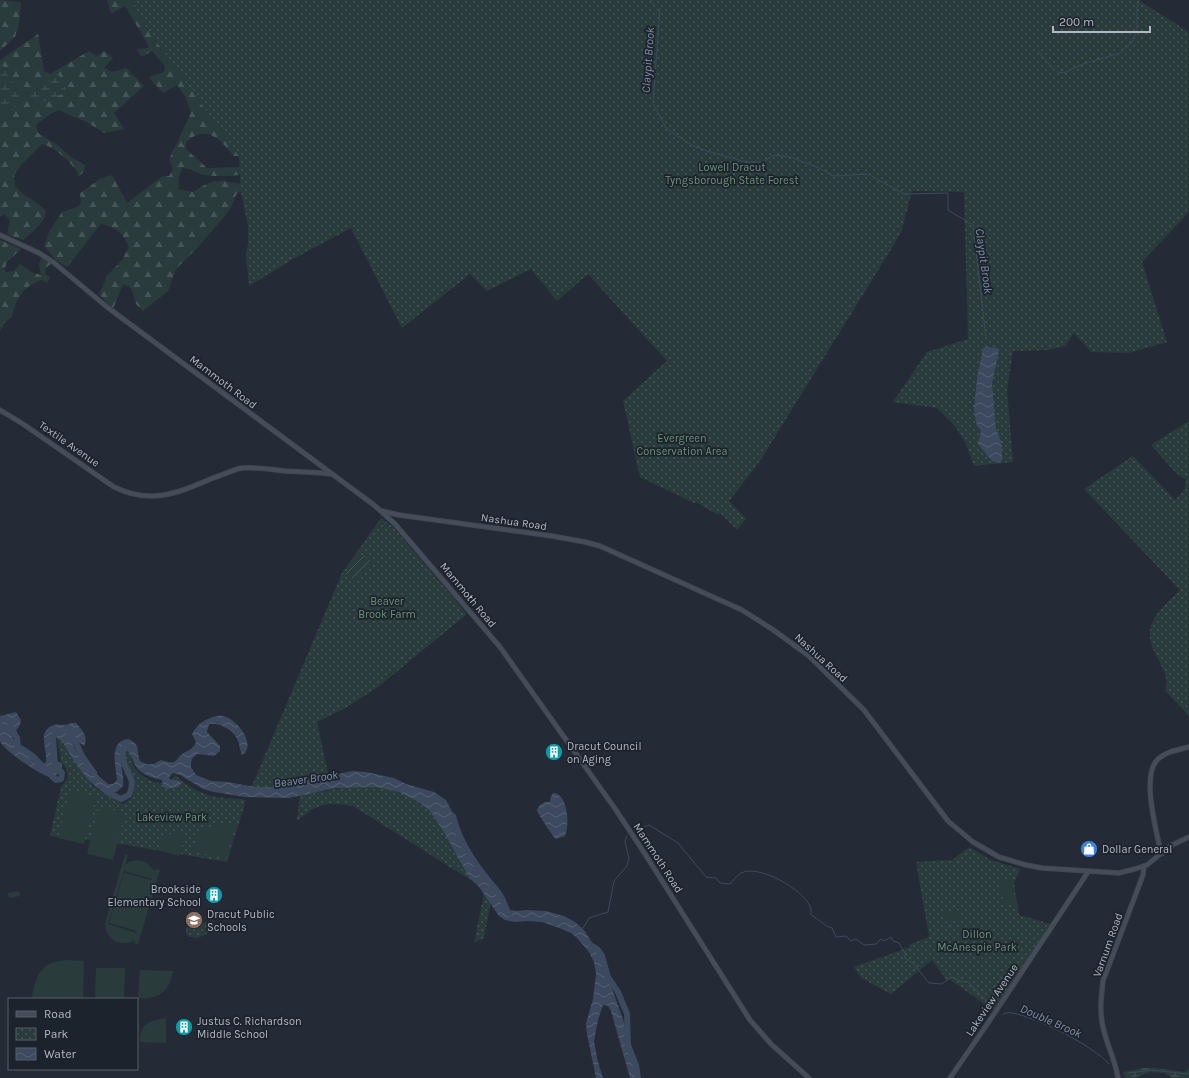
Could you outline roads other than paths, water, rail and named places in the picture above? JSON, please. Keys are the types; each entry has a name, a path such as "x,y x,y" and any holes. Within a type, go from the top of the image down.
{"main road":[{"name":"Mammoth Road","path":"0,235 39,253 53,262 107,307 381,510 395,524 500,647 616,810 750,1020 772,1044 809,1078"},
{"name":"Textile Avenue","path":"0,410 23,424 114,487 127,494 164,496 186,490 224,473 242,468 315,472"},
{"path":"314,461 316,468 315,472 332,474"},
{"name":"Nashua Road","path":"381,510 399,515 585,542 614,551 742,610 772,629 809,656 864,710 948,821 972,842 999,857 1042,868 1119,873 1144,866 1179,841 1189,837"},
{"path":"1163,853 1160,849 1151,796 1149,781 1151,772 1157,760 1164,755 1189,747"},
{"name":"Varnum Road","path":"1118,1078 1104,1031 1101,1014 1101,992 1103,981 1143,875 1144,866"},
{"name":"Lakeview Avenue","path":"950,1078 1088,872"}],"water":[{"path":"983,348 997,348 999,351 992,384 996,429 1001,441 1002,449 1002,460 1000,463 992,461 978,444 981,431 976,423 974,409 977,378"},
{"path":"16,712 21,720 20,725 12,736 13,739 28,751 35,763 43,764 46,762 44,741 45,731 55,725 76,723 84,734 86,740 84,746 77,741 76,738 72,737 72,743 75,749 79,756 91,769 108,784 113,784 117,780 115,749 122,741 128,739 135,743 140,761 146,764 154,764 161,760 174,762 183,753 195,745 196,742 192,734 198,725 215,716 223,716 234,722 239,727 243,732 248,745 246,751 242,755 237,739 231,731 220,725 209,724 207,732 220,746 220,751 214,756 197,754 192,759 191,767 196,775 211,781 228,782 255,787 274,787 353,771 366,772 394,778 406,784 434,792 446,800 453,813 457,836 464,849 481,869 505,907 510,910 517,911 546,911 564,916 575,922 584,930 599,953 623,1019 638,1078 630,1078 611,1011 608,1006 603,1005 598,1020 594,1041 603,1078 596,1078 586,1023 593,999 596,974 594,962 589,952 571,933 554,926 542,922 515,922 505,920 499,916 479,887 469,877 445,834 430,811 421,803 399,792 376,787 336,788 289,798 245,797 203,789 180,775 173,773 169,779 180,781 181,784 178,787 166,789 163,786 162,780 146,775 138,769 131,755 124,749 121,758 123,786 116,792 110,793 103,791 88,780 62,741 56,737 53,739 51,754 56,761 62,763 62,766 58,774 53,777 39,772 22,762 7,750 0,741 0,716"},
{"path":"553,793 558,794 562,798 565,804 567,818 567,831 565,836 556,839 537,811 540,805 545,802 550,802"}],"waterway":[{"name":"Claypit Brook","path":"651,0 654,4"},
{"path":"1058,72 1064,73 1083,64 1120,53 1132,42 1137,31 1137,8 1139,0"},
{"name":"Claypit Brook","path":"660,8 653,103 666,128 691,145 746,162 763,162 774,155 791,157 819,168 833,176 868,174 904,194 948,193 948,210 973,225 986,338"},
{"path":"1039,52 1053,69"},
{"name":"Beaver Brook","path":"0,726 12,729 17,738 18,747 34,757 56,780 61,779 62,773 55,765 53,738 56,733"},
{"name":"Beaver Brook","path":"67,730 94,773"},
{"name":"Beaver Brook","path":"102,788 121,799 129,795 132,782 123,760 126,746 129,746"},
{"name":"Beaver Brook","path":"453,816 465,847 477,866 500,894 509,914"},
{"name":"Double Brook","path":"635,830 649,825 678,843 706,877 716,878 720,883 730,884 741,873 749,871 769,875 798,892 810,907 811,915 826,926 832,928 836,937 846,936 851,941 856,939 864,945 876,944 881,939 884,941 891,937 893,941 899,943 905,953 905,958 913,963 929,983 942,984 951,977 962,982 967,981 993,1008"},
{"name":"Double Brook","path":"583,928 589,918 608,912 614,881 627,866 629,858 625,842 627,835"},
{"name":"Beaver Brook","path":"592,946 598,950 602,956 608,977 618,992 627,1014 628,1045 636,1065 638,1078"},
{"name":"Double Brook","path":"1003,1014 1010,1013 1035,1020 1064,1033 1091,1049 1109,1064"},
{"name":"Double Brook","path":"1128,1073 1152,1070 1189,1074"}],"place":[{"name":"Dracut Council on Aging","path":"554,752"},
{"name":"Dollar General","path":"1089,849"},
{"name":"Brookside Elementary School","path":"214,895"},
{"name":"Dracut Public Schools","path":"194,920"},
{"name":"Justus C. Richardson Middle School","path":"184,1027"}],"park label":[{"name":"Lowell Dracut Tyngsborough State Forest","path":"732,173"},
{"name":"Evergreen Conservation Area","path":"682,444"},
{"name":"Beaver Brook Farm","path":"387,607"},
{"name":"Lakeview Park","path":"172,817"},
{"name":"Dillon McAnespie Park","path":"977,940"}]}
